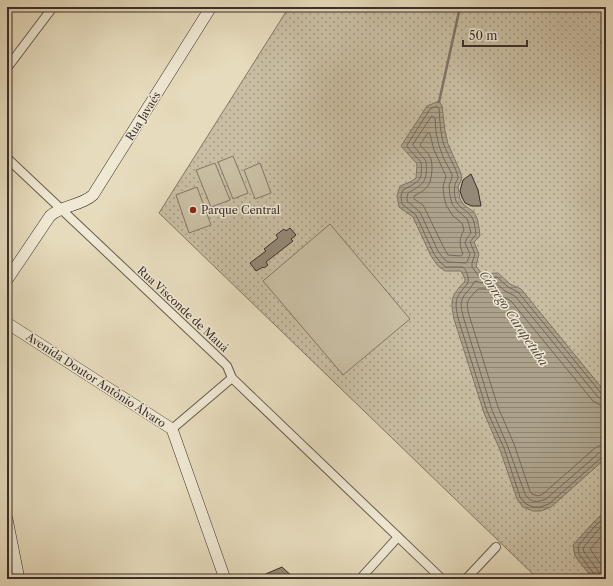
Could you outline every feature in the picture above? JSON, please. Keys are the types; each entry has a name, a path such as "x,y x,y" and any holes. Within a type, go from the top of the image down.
{"street":[{"path":"7,68 53,7"},
{"name":"Rua Javaés","path":"61,209 88,200 93,195 211,7"},
{"name":"Rua Visconde de Mauá","path":"7,158 223,362 227,366 232,378 442,579"},
{"path":"7,280 50,216 54,212 61,209"},
{"name":"Avenida Doutor Antônio Álvaro","path":"7,324 172,429 225,579"},
{"path":"172,429 232,378"},
{"path":"7,518 19,579"},
{"path":"360,579 398,537"},
{"path":"466,579 496,547"}],"shaded area":[{"name":"Parque Central","path":"289,7 606,7 606,579 538,579 159,213"},
{"name":"Parque Central","path":"233,156 248,193 233,199 218,162"},
{"name":"Parque Central","path":"215,163 230,200 211,207 196,170"},
{"name":"Parque Central","path":"260,163 271,193 255,199 244,170"},
{"name":"Parque Central","path":"197,187 211,225 189,233 176,195"},
{"path":"330,224 410,319 343,375 263,281"}],"water":[{"path":"439,101 442,106 448,144 462,178 458,187 460,199 464,205 474,212 477,218 480,236 474,242 479,254 476,266 482,274 498,273 510,284 521,289 606,393 606,458 551,507 541,511 533,511 523,507 517,499 500,450 484,413 453,312 452,302 454,294 465,279 461,271 445,271 438,266 431,256 413,217 399,207 397,196 400,186 416,178 417,164 401,146 427,106"},
{"path":"606,510 606,579 593,579 575,556 573,545"}],"building":[{"path":"606,40 606,84 601,41"},
{"path":"471,174 478,190 481,206 472,206 465,203 460,191 463,180"},
{"path":"290,228 296,235 291,239 293,241 266,262 268,265 256,271 250,263 266,251 264,249 278,238 276,235 284,229 286,231"},
{"path":"282,567 295,579 254,579"}],"waterway":[{"name":"Córrego Carapetuba","path":"439,102 460,7"}],"place":[{"name":"Parque Central","path":"193,210"}]}
